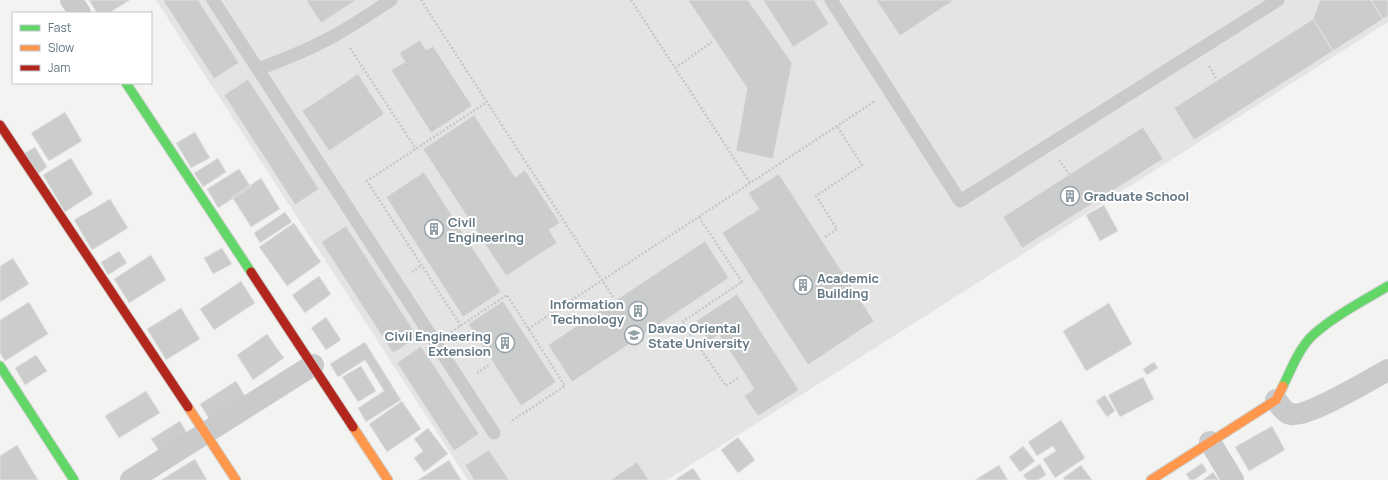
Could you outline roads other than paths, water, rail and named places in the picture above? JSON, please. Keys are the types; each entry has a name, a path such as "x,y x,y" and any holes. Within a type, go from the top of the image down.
{"street":[{"path":"71,0 79,12"},
{"path":"127,84 388,480"},
{"path":"0,125 236,480"},
{"path":"1151,480 1276,400 1299,354 1312,336 1335,319 1388,286"},
{"path":"131,480 312,365"},
{"path":"1,369 73,480"},
{"path":"1276,400 1284,410 1290,414 1307,413 1388,370"},
{"path":"1210,442 1233,480"}],"lane":[{"path":"213,0 494,433"},
{"path":"258,69 294,56 340,33 391,0"},
{"path":"832,0 960,201 1278,0"}],"place":[{"name":"Graduate School","path":"1070,196"},
{"name":"Civil Engineering","path":"434,229"},
{"name":"Academic Building","path":"803,285"},
{"name":"Information Technology","path":"638,311"},
{"name":"Davao Oriental State University","path":"634,335"},
{"name":"Civil Engineering Extension","path":"505,343"}]}
